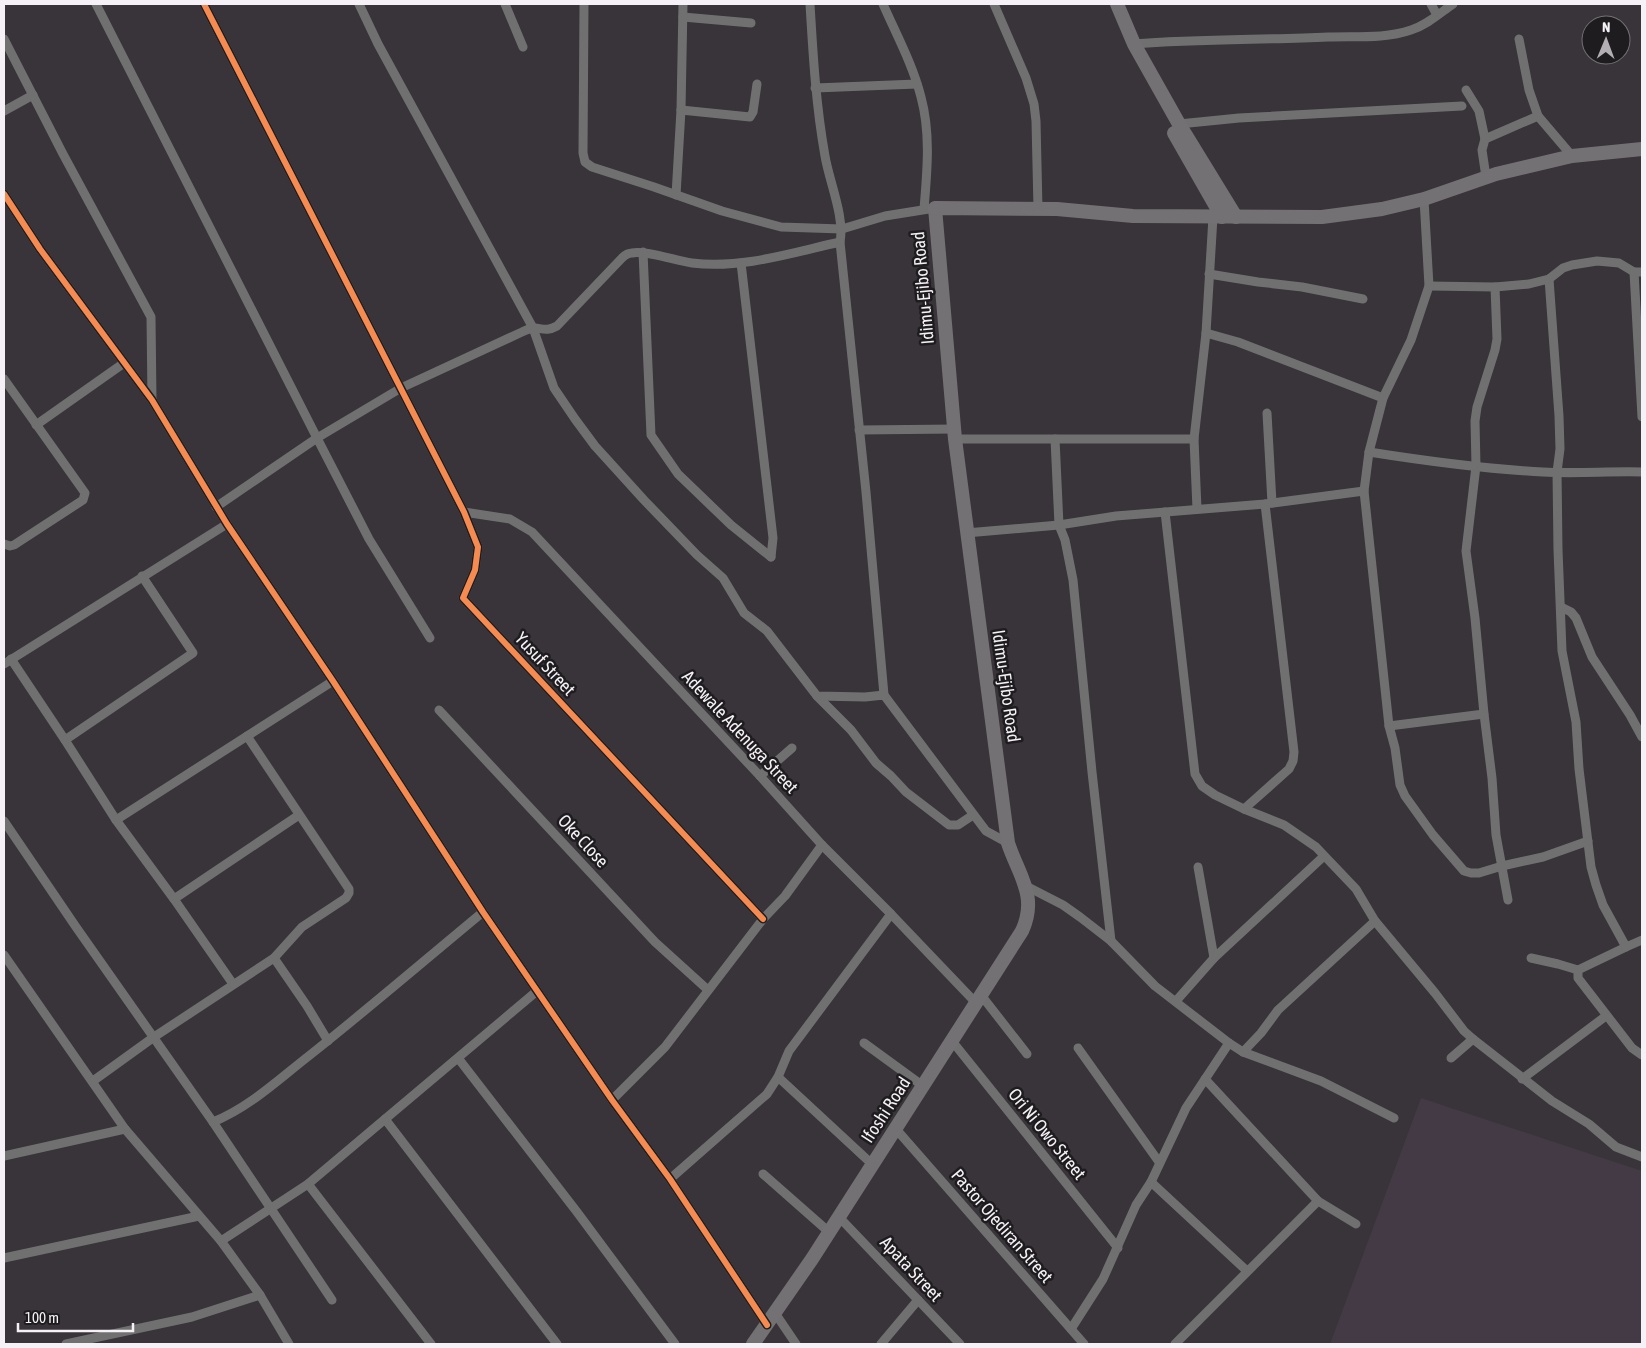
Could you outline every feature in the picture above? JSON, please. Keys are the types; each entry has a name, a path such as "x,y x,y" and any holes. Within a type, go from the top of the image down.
{"main road":[{"path":"1108,4 1224,217"},
{"path":"1117,4 1140,62 1179,124 1224,217"},
{"name":"Idimu-Ejibo Road","path":"1026,886 1012,857 1008,843 966,533 930,209 1038,209 1133,216 1322,217 1382,209 1424,199 1486,177 1572,156 1642,149"},
{"name":"Ifoshi Road","path":"752,1344 839,1217 1022,931 1028,909 1026,886"}],"street":[{"path":"96,4 369,539 430,638"},
{"name":"Yusuf Street","path":"204,4 464,512 478,547 475,570 463,598 763,919"},
{"path":"359,4 383,52 533,328 554,388 575,420 644,500 697,555 723,578 744,614 767,630 817,696 851,730 876,762 906,792 949,825 958,825 973,814"},
{"path":"505,4 523,47"},
{"path":"584,4 583,153 585,162 592,167 722,211 781,227 842,229 885,216 930,209 928,140 922,98 883,4"},
{"path":"676,195 681,110 683,4"},
{"path":"810,4 815,88 825,157 842,229 840,242 884,695 986,831 1008,843"},
{"path":"994,4 1026,78 1034,104 1038,209"},
{"path":"1431,4 1437,15"},
{"path":"1134,44 1176,40 1262,40 1382,35 1410,30 1425,24 1453,4"},
{"path":"683,17 751,23"},
{"path":"4,39 151,317 152,400"},
{"path":"1519,39 1529,90 1538,116 1572,156"},
{"path":"681,110 750,117 753,112 757,84"},
{"path":"815,88 917,84"},
{"path":"1466,90 1479,111 1485,139 1482,150 1486,177"},
{"path":"4,111 33,95"},
{"path":"1179,124 1239,118 1462,106"},
{"path":"1485,139 1538,116"},
{"path":"4,194 40,250 152,400 216,507 334,681 483,912 612,1100 670,1179 766,1325"},
{"path":"1424,199 1429,286 1412,340 1384,398 1369,452 1364,491 1389,726 1395,748 1400,784 1405,796 1433,835 1464,871 1479,873 1543,857 1588,841"},
{"path":"1197,509 1194,439 1206,333 1209,274 1224,217"},
{"path":"216,507 316,438 401,388 533,328 551,330 630,253 643,252 708,265 741,263 840,242"},
{"path":"643,252 650,435 678,474 731,524 771,557 773,538 741,263"},
{"path":"1429,286 1495,287 1529,284 1549,279 1563,268 1597,261 1620,263 1638,272 1642,417"},
{"path":"1209,274 1258,282 1302,286 1363,299"},
{"path":"1549,279 1560,416 1560,450 1557,472 1562,651 1575,715 1579,769 1591,867 1603,905 1626,947"},
{"path":"1495,287 1497,339 1475,420 1476,466 1468,520 1466,551 1476,618 1496,835 1508,900"},
{"path":"1206,333 1238,342 1384,398"},
{"path":"36,425 124,363"},
{"path":"4,379 85,496 83,500 14,546 4,544"},
{"path":"1244,809 1289,769 1294,752 1269,504 1268,413"},
{"path":"859,430 1055,439 1194,439"},
{"path":"1055,439 1059,525 1065,540 1073,580 1111,941"},
{"path":"1369,452 1437,463 1544,472 1642,472"},
{"path":"966,533 1059,525 1116,516 1269,504 1364,491"},
{"name":"Adewale Adenuga Street","path":"464,512 510,519 532,532 822,845 979,999 1027,1054"},
{"path":"1165,512 1195,774 1202,786 1215,795 1284,826 1316,847 1356,889 1375,921 1435,992 1464,1031 1552,1101 1589,1124 1616,1146 1642,1157"},
{"path":"227,524 7,662 65,740 116,820 174,899 232,984"},
{"path":"65,740 193,653 142,576"},
{"path":"1561,607 1571,612 1576,618 1592,657 1642,737"},
{"path":"116,820 334,681"},
{"path":"817,696 865,697 884,695"},
{"name":"Oke Close","path":"439,710 655,942 708,990"},
{"path":"1389,726 1484,714"},
{"path":"93,1081 154,1037 274,958 302,927 346,898 349,893 349,889 246,736"},
{"path":"760,776 792,748"},
{"path":"174,899 299,815"},
{"path":"4,821 272,1208 332,1300"},
{"path":"612,1100 665,1046 763,919 785,896 822,845"},
{"path":"1176,1001 1214,958 1324,856"},
{"path":"1198,867 1214,958"},
{"path":"1026,886 1063,905 1111,941 1155,986 1244,1052 1320,1081 1394,1118"},
{"path":"213,1122 226,1117 253,1100 328,1041 483,912"},
{"path":"670,1179 767,1094 778,1077 789,1051 891,914"},
{"path":"1244,1052 1278,1010 1375,921"},
{"path":"1531,958 1578,970 1642,940"},
{"path":"274,958 328,1041"},
{"path":"6,961 126,1129 220,1242 260,1295 289,1344"},
{"path":"1578,970 1578,978 1606,1016 1632,1048 1642,1055"},
{"path":"220,1242 308,1184 537,991"},
{"path":"1522,1079 1606,1016"},
{"path":"1451,1058 1473,1039"},
{"name":"Ori Ni Owo Street","path":"952,1041 1118,1248"},
{"path":"864,1042 923,1086"},
{"path":"1071,1329 1098,1288 1118,1248 1136,1205 1151,1182 1186,1108 1230,1043"},
{"path":"1078,1048 1159,1162"},
{"path":"458,1058 675,1344"},
{"path":"778,1077 873,1164"},
{"path":"1206,1079 1318,1201 1356,1224"},
{"path":"385,1119 557,1344"},
{"path":"4,1156 126,1129"},
{"name":"Pastor Ojediran Street","path":"896,1129 1084,1344"},
{"path":"763,1174 829,1232"},
{"path":"1151,1182 1247,1271"},
{"path":"308,1184 431,1344"},
{"path":"1175,1344 1318,1201"},
{"path":"4,1258 199,1216"},
{"name":"Apata Street","path":"839,1217 960,1344"},
{"path":"66,1344 192,1317 260,1295"},
{"path":"881,1344 918,1300"},
{"path":"775,1313 796,1344"}],"shaded area":[{"path":"1421,1098 1642,1171 1642,1344 1330,1344"}],"cycle path":[{"path":"204,4 464,512 478,547 475,570 463,598 763,919"},
{"path":"4,194 40,249 152,400 227,524 333,681 483,912 612,1100 670,1179 767,1325"}]}
